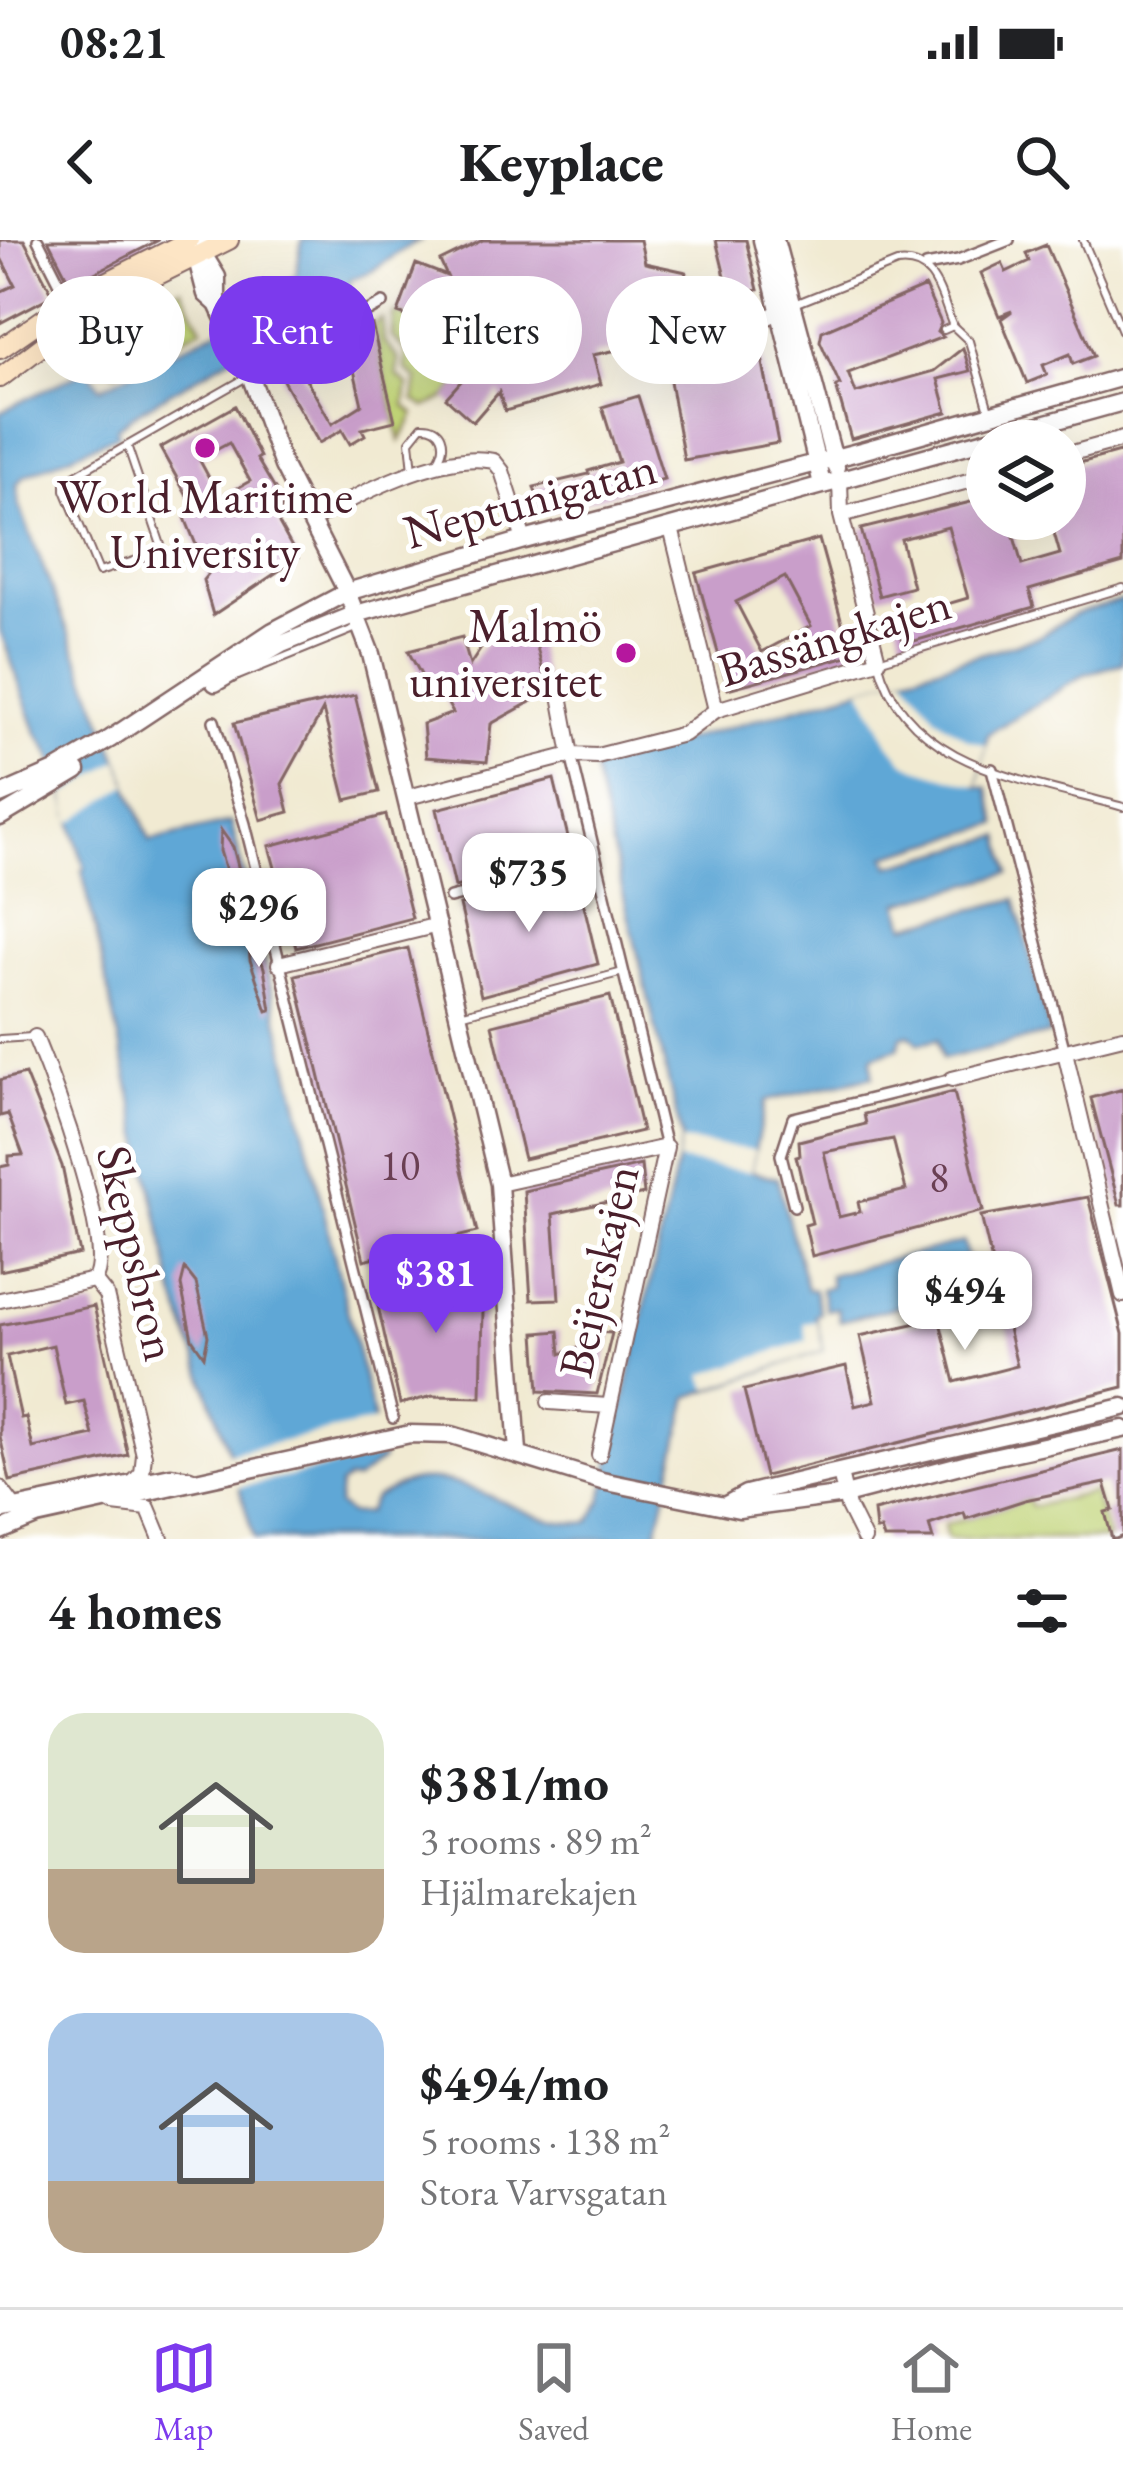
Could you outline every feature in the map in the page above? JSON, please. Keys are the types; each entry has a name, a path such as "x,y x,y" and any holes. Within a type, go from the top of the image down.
{"main road":[{"path":"126,276 197,245 229,240"},
{"path":"0,378 94,308 197,245"},
{"path":"0,349 36,324"}],"street":[{"path":"38,240 56,276"},
{"path":"762,240 878,661"},
{"path":"776,240 784,310"},
{"path":"968,240 971,255"},
{"path":"926,266 1009,240"},
{"path":"197,245 216,276"},
{"path":"375,307 383,303"},
{"path":"768,317 784,310"},
{"name":"Neptunigatan","path":"113,744 286,623 347,592 1123,376"},
{"path":"245,384 359,620 408,797 500,1184 518,1452"},
{"name":"Neptunigatan","path":"0,818 58,776 282,644 359,620 390,604 1123,402"},
{"path":"1086,450 1123,440"},
{"path":"311,521 431,466 478,458 494,460 502,471 524,540"},
{"path":"841,515 966,482"},
{"path":"671,528 716,710"},
{"name":"Bassängkajen","path":"408,797 571,755 597,756 684,734 716,710 878,661"},
{"path":"560,694 571,755"},
{"path":"214,721 236,788 389,1431"},
{"name":"Beijerskajen","path":"571,755 666,1147 599,1455"},
{"path":"987,767 1065,1052 1123,1295"},
{"name":"Neptunigatan","path":"0,795 58,776"},
{"path":"450,898 594,862"},
{"path":"279,964 438,926"},
{"name":"Skeppsbron","path":"35,1037 80,1161 102,1262 94,1280 106,1295 144,1455 142,1473 131,1484"},
{"path":"794,1206 782,1154 793,1118 1123,1037"},
{"path":"500,1184 666,1147"},
{"path":"0,1300 94,1280"},
{"path":"549,1402 608,1406"},
{"path":"726,1505 746,1495 1123,1407"},
{"path":"0,1531 36,1516 228,1474 389,1431 452,1435 602,1481 739,1509 844,1495 1123,1429"},
{"path":"840,1473 844,1495 864,1539"},
{"path":"0,1488 8,1509 171,1476 197,1480"},
{"path":"96,1503 148,1508 161,1539"}],"lane":[{"path":"1083,240 1123,333"},
{"path":"784,310 897,263 915,261 926,266 953,326 969,341 990,414"},
{"path":"944,330 953,326"},
{"path":"128,448 162,548 99,572 64,490 65,481 236,384"},
{"path":"414,473 410,441 416,428 428,425 438,430 444,443 441,458 431,466"},
{"name":"Bassängkajen","path":"878,661 1123,588"},
{"path":"878,661 893,700 920,732 957,757 1123,807"},
{"path":"460,1015 623,972"},
{"path":"0,1039 35,1037"}],"green space":[{"path":"185,296 202,328 185,336"},
{"path":"399,313 399,344 392,337 393,315"},
{"path":"382,319 384,342 398,359 399,384 408,385 405,406 415,414 400,441 375,337 375,323"},
{"path":"416,384 459,384 446,398 425,407 414,400"},
{"path":"1094,1492 1108,1539 947,1539 944,1525 1028,1499 1031,1507"}],"water":[{"path":"302,240 423,240 360,276 296,276"},
{"path":"209,334 209,370 139,411 116,428 119,434 24,476 17,484 19,505 150,841 231,822 383,1459 357,1480 340,1485 338,1505 349,1514 367,1513 374,1498 399,1485 432,1480 455,1483 566,1523 589,1522 602,1500 682,1139 593,767 1038,637 1075,614 1123,600 1123,663 1085,674 988,734 977,786 988,788 998,824 886,856 890,866 1001,836 1010,873 899,903 906,926 1016,899 1050,1034 943,1059 938,1039 919,1043 910,1034 902,1036 898,1048 872,1057 873,1076 766,1101 750,1171 777,1178 807,1289 814,1290 823,1350 689,1397 655,1539 254,1539 175,1295 85,868 61,781 37,733 0,630 0,412 57,384 97,384 100,388 108,384 185,384 185,346"},
{"path":"963,1242 975,1288 840,1321 837,1308 826,1310 821,1289 831,1286 829,1275"}],"pier":[{"path":"905,675 937,718 967,739 986,745 977,786 916,768 904,762 889,743 861,688"},
{"path":"118,760 128,785 71,823 65,795"},
{"path":"682,1141 755,1150 750,1172 677,1161"},
{"path":"816,1320 823,1350 708,1389 703,1375 807,1340 804,1323"},
{"path":"379,1420 388,1455 232,1489 225,1454"}],"building":[{"path":"0,240 24,240 43,276 36,276 36,304 0,323 0,292 15,285 0,256"},
{"path":"48,240 159,240 89,276 66,276"},
{"path":"483,240 640,240 645,263 686,272 685,276 606,276 606,352 593,355 601,384 505,411 499,392 473,422 446,398 459,384 582,384 582,276 447,276 440,261"},
{"path":"716,240 746,240 755,276 725,276"},
{"path":"1046,245 1094,356 1073,364 1070,354 1043,365 1047,375 1027,383 1001,319 1012,311 999,316 981,273 1002,263 1006,272 1029,261 1026,253"},
{"path":"416,264 447,276 412,276"},
{"path":"925,287 941,323 937,332 943,337 848,373 856,393 934,371 963,348 970,371 938,379 947,412 851,439 836,386 840,385 820,341 822,331"},
{"path":"375,338 395,421 362,429 365,435 350,444 342,430 319,443 285,384 309,384 332,424 362,405 357,384 375,384"},
{"path":"671,384 767,384 778,443 684,460"},
{"path":"638,396 664,479 542,514 534,487 619,462 602,407"},
{"path":"235,406 257,459 282,501 279,524 298,558 213,615 203,580 208,574 185,518 196,512 160,448","holes":["229,443 250,481 220,498 199,459"]},
{"path":"1123,451 1123,563 1029,590 1034,607 904,644 896,619 968,598 948,527 901,539 913,587 879,596 861,529 966,503 966,540 1015,540 1022,565 1060,554 1056,540 1086,540 1086,461"},
{"path":"819,539 851,655 728,689 696,573","holes":["785,577 811,626 762,652 736,602"]},
{"path":"530,619 548,692 491,724 487,762 426,757 423,724 453,713 444,697 432,695 408,651 462,637 470,665 484,644"},
{"path":"355,695 379,792 346,800 323,710 282,784 289,812 261,820 234,723"},
{"path":"554,779 573,858 455,887 437,809"},
{"path":"386,815 412,918 296,948 285,906 304,901 297,874 278,879 269,846"},
{"path":"221,830 233,847 251,916 248,923 241,919 220,851"},
{"path":"577,876 598,964 481,996 460,905"},
{"path":"248,923 264,968 271,1010 267,1011 250,960"},
{"path":"408,948 477,1232 364,1260 295,975"},
{"path":"610,996 642,1131 524,1159 492,1025"},
{"path":"25,1074 62,1166 80,1254 0,1271 0,1167 9,1165 9,1156 23,1155 8,1114 0,1116 0,1080"},
{"path":"1123,1089 1123,1205 1119,1205 1091,1098"},
{"path":"954,1092 983,1211 812,1256 805,1225 812,1223 796,1156 800,1155 799,1141 866,1124 864,1114","holes":["893,1139 906,1190 858,1202 860,1212 839,1217 824,1152"]},
{"path":"641,1165 644,1194 553,1214 559,1299 531,1300 524,1191"},
{"path":"1088,1197 1123,1334 1123,1387 765,1476 744,1390 846,1366 855,1406 875,1401 860,1336 939,1318 955,1382 1017,1366 981,1216"},
{"path":"484,1268 481,1397 433,1396 400,1404 375,1293"},
{"path":"185,1269 196,1283 208,1336 204,1356 192,1339 181,1285"},
{"path":"94,1306 128,1455 10,1481 0,1436 0,1325","holes":["53,1345 66,1405 84,1401 93,1435 33,1448 7,1356"]},
{"path":"559,1331 561,1354 593,1343 595,1332 612,1333 597,1394 539,1391 535,1333"},
{"path":"1123,1450 1123,1536 1116,1539 1112,1539 1105,1512 1113,1510 1105,1483 1025,1500 966,1519 964,1513 929,1525 933,1539 884,1539 881,1530 876,1530 874,1511"}],"place":[{"name":"World Maritime University","path":"205,448"},
{"name":"Malmö universitet","path":"626,653"}]}
